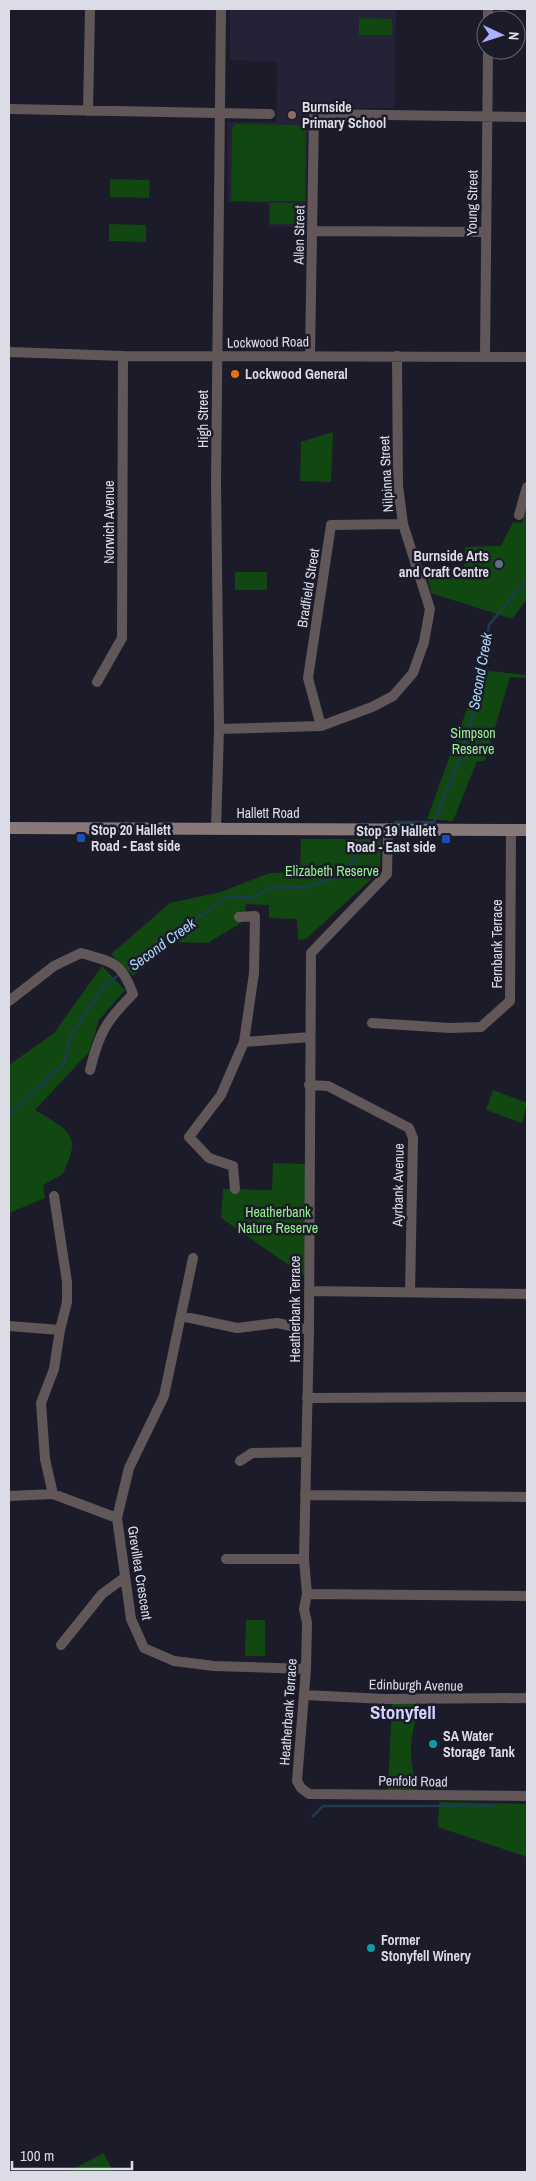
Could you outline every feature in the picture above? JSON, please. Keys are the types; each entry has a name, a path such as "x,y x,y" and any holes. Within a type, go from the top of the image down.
{"main road":[{"name":"Hallett Road","path":"9,828 527,830"}],"street":[{"path":"88,112 90,9"},
{"name":"High Street","path":"216,829 219,729 216,483 221,9"},
{"name":"Young Street","path":"485,357 488,60"},
{"path":"9,109 270,114"},
{"name":"Allen Street","path":"310,355 314,114 488,117"},
{"path":"488,117 527,117"},
{"path":"313,231 485,232"},
{"name":"Lockwood Road","path":"9,352 123,356 527,357"},
{"name":"Norwich Avenue","path":"97,682 122,638 123,356"},
{"name":"Nilpinna Street","path":"219,729 321,726 372,707 393,696 413,673 424,642 430,609 403,524 398,486 397,356"},
{"path":"519,514 527,487"},
{"name":"Bradfield Street","path":"321,726 308,678 332,525 403,524"},
{"name":"Heatherbank Terrace","path":"301,1788 298,1781 306,1668 307,1623 304,1609 307,1594 304,1559 309,1330 309,1085 312,952 387,874 388,828"},
{"name":"Fernbank Terrace","path":"372,1023 450,1028 481,1027 510,1001 511,830"},
{"path":"235,1189 233,1166 209,1158 189,1137 221,1096 244,1042 254,973 255,916 239,917"},
{"path":"9,1001 54,966 81,953 111,962 120,968 127,976 133,994 112,1015 97,1042 90,1070"},
{"path":"244,1042 310,1037"},
{"name":"Ayrbank Avenue","path":"309,1085 328,1086 409,1128 413,1138 410,1292"},
{"path":"53,1494 45,1459 41,1403 54,1369 60,1330 67,1302 67,1282 54,1196"},
{"name":"Grevillea Crescent","path":"193,1258 164,1396 129,1468 117,1518 131,1619 144,1648 174,1661 214,1666 306,1668"},
{"path":"309,1291 527,1294"},
{"path":"181,1316 237,1328 277,1323 309,1330"},
{"path":"9,1326 60,1330"},
{"path":"307,1398 527,1397"},
{"path":"240,1461 252,1453 306,1452"},
{"path":"9,1496 53,1494 117,1518"},
{"path":"305,1495 527,1497"},
{"path":"226,1559 304,1559"},
{"path":"61,1645 102,1594 124,1578"},
{"path":"307,1594 527,1596"},
{"name":"Edinburgh Avenue","path":"304,1695 385,1699 527,1698"},
{"name":"Penfold Road","path":"301,1788 309,1794 527,1796"}],"shaded area":[{"name":"Burnside Primary School","path":"230,9 396,9 394,108 308,108 306,227 269,227 268,203 228,202 227,122 276,122 277,62 230,60"}],"green space":[{"path":"359,18 392,19 392,35 359,35"},
{"path":"236,124 306,125 305,201 231,201 232,128"},
{"path":"110,179 150,180 149,198 110,197"},
{"path":"270,203 304,203 304,224 270,224"},
{"path":"109,224 146,225 146,242 109,241"},
{"path":"333,432 331,482 300,481 301,442"},
{"path":"527,500 527,599 512,619 431,593 426,571 464,572 465,547 501,546 513,522 522,523"},
{"path":"235,572 267,572 267,590 235,590"},
{"name":"Simpson Reserve","path":"481,670 527,675 527,678 510,677 485,761 477,761 453,821 427,819"},
{"name":"Elizabeth Reserve","path":"301,839 381,839 380,871 306,939 298,940 297,919 269,918 269,905 246,904 244,921 208,943 172,942 133,976 111,954 170,903 221,892 269,873 300,872"},
{"path":"102,966 125,990 99,1020 89,1052 35,1110 65,1130 72,1141 71,1154 63,1174 43,1185 45,1198 9,1213 9,1065 54,1033"},
{"path":"493,1090 527,1103 522,1123 486,1110"},
{"name":"Heatherbank Nature Reserve","path":"273,1163 309,1164 309,1279 221,1218 223,1189 272,1190"},
{"path":"246,1620 265,1620 265,1656 245,1656"},
{"path":"392,1703 421,1703 411,1746 412,1766 417,1790 388,1790"},
{"path":"439,1802 527,1804 527,1857 438,1827"},
{"path":"104,2153 113,2172 67,2172"}],"waterway":[{"name":"Second Creek","path":"395,822 434,822 461,755 479,692 489,625 527,579"},
{"name":"Second Creek","path":"124,971 229,896 252,898 271,888 307,887 342,875 364,847"},
{"name":"Second Creek","path":"9,1115 64,1063 71,1034 104,986 120,974"},
{"path":"313,1816 323,1806 495,1806"}],"place":[{"name":"Burnside Primary School","path":"292,115"},
{"name":"Lockwood General","path":"235,374"},
{"name":"Burnside Arts and Craft Centre","path":"499,564"},
{"name":"Stop 20 Hallett Road - East side","path":"81,838"},
{"name":"Stop 19 Hallett Road - East side","path":"446,839"},
{"name":"SA Water Storage Tank","path":"433,1744"},
{"name":"Former Stonyfell Winery","path":"371,1948"}],"district":[{"name":"Stonyfell","path":"403,1712"}]}
